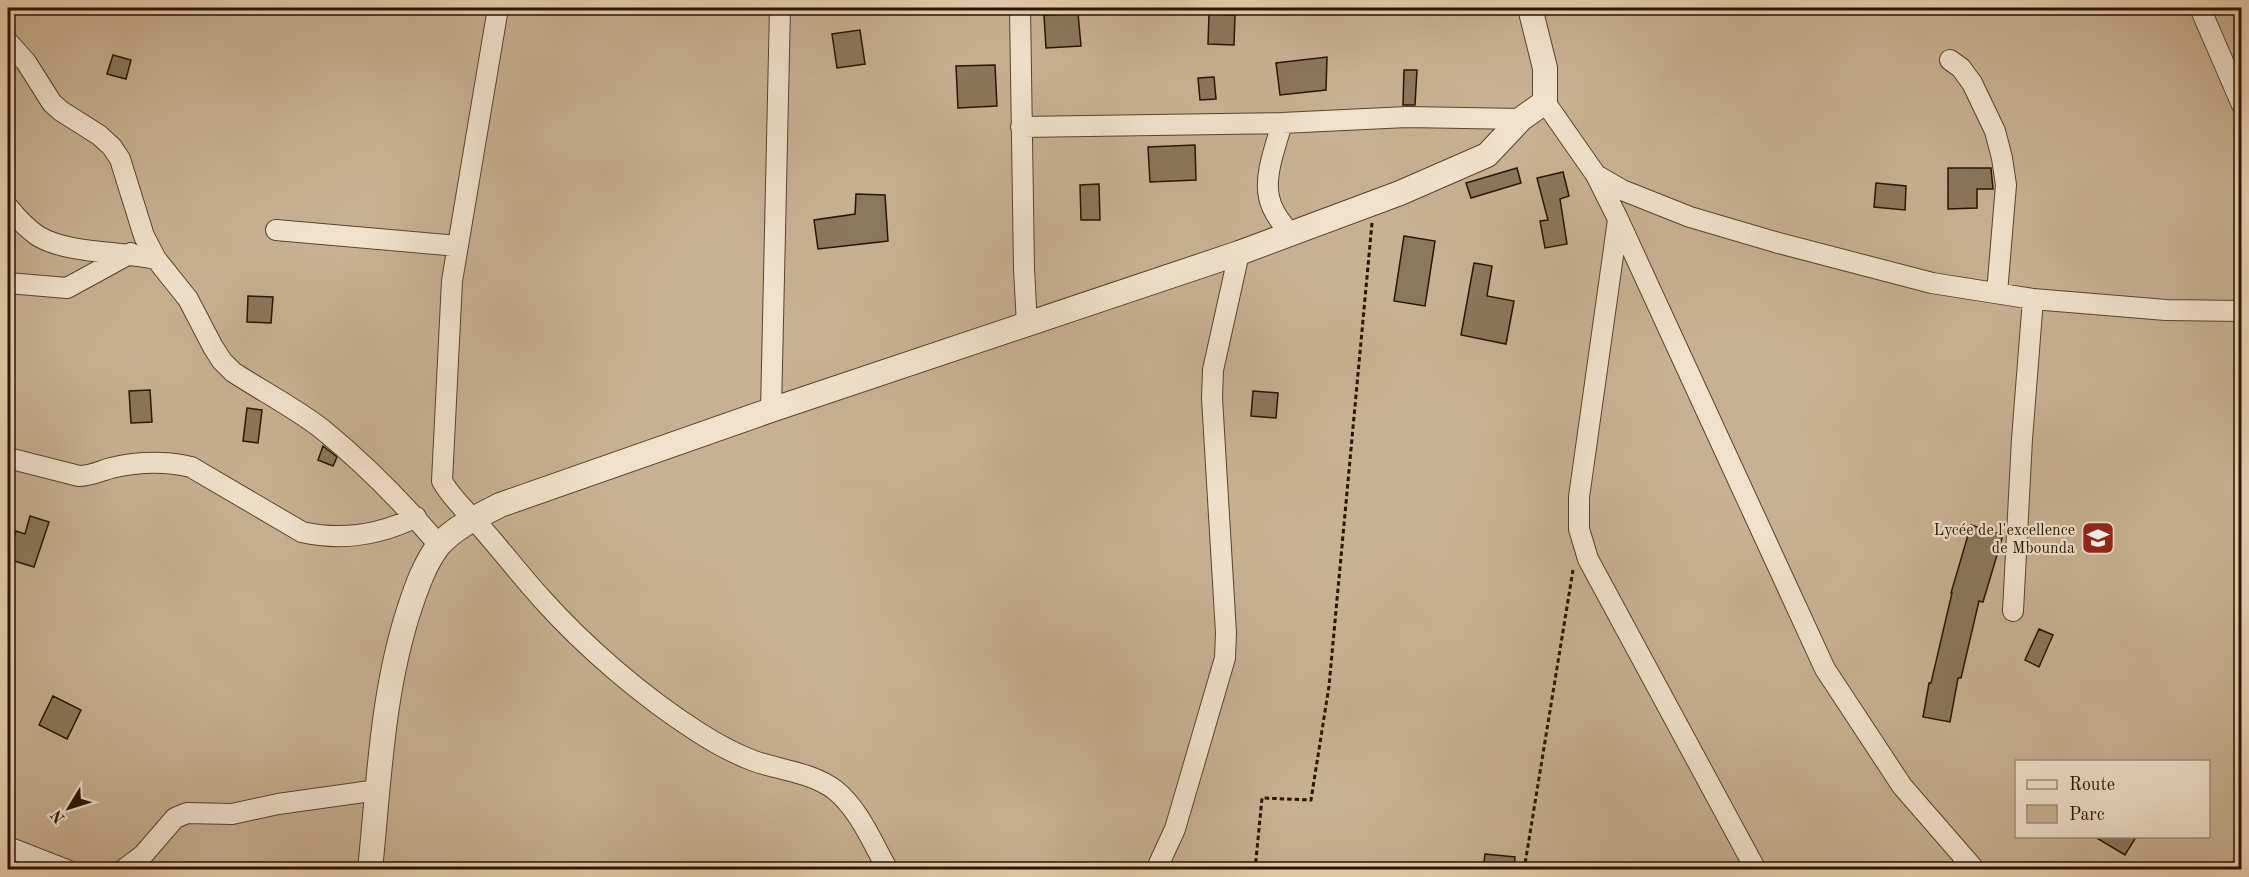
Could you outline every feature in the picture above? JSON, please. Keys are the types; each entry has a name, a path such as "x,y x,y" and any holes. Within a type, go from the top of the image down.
{"street":[{"path":"498,8 452,281 442,482 448,492 474,518 543,601 633,685 697,731 725,747 753,760 824,783 836,790 854,811 888,870"},
{"path":"771,410 780,8"},
{"path":"1020,8 1027,325"},
{"path":"1530,8 1545,68 1545,102 1596,176 1618,219 1825,669 1902,786 1975,870"},
{"path":"2200,8 2241,105"},
{"path":"8,42 26,62 52,103 99,135 112,147 120,159 144,236 156,259 188,299 222,361 233,372 320,428 369,471 416,518 439,545"},
{"path":"1950,60 1961,68 1972,83 1995,131 2002,158 2006,185 1997,293"},
{"path":"370,870 392,673 415,592 439,545 474,518 500,505 771,410 1239,253 1374,203 1487,155 1521,119 1545,102"},
{"path":"1021,127 1282,123 1407,117 1521,119"},
{"path":"1282,123 1268,182 1269,197 1275,214 1290,234"},
{"path":"1596,176 1622,190 1690,217 1932,283 2033,299 2166,310 2241,311"},
{"path":"8,207 38,236 61,246 131,253 156,259"},
{"path":"1618,219 1579,497 1580,530 1588,558 1756,870"},
{"path":"276,230 458,246"},
{"path":"8,283 67,288 131,253"},
{"path":"1156,870 1175,830 1225,658 1225,621 1212,398 1213,370 1239,253"},
{"path":"2013,611 2021,450 2033,299"},
{"path":"8,458 79,476 90,476 111,468 137,464 177,464 191,467 302,532 317,536 372,534 416,518"},
{"path":"123,870 144,855 175,818 187,813 232,814 278,804 378,790"},
{"path":"8,847 67,870"}],"path":[{"path":"1255,870 1262,798 1311,800 1329,686 1374,203"},
{"path":"1524,870 1574,565"}],"green space":[{"path":"8,8 2241,8 2241,869 8,869"}],"building":[{"path":"1078,13 1081,46 1046,48 1044,15"},
{"path":"1209,14 1235,15 1234,45 1208,44"},
{"path":"860,30 865,64 837,68 832,34"},
{"path":"113,55 131,60 126,79 107,74"},
{"path":"1327,57 1326,90 1280,95 1276,63"},
{"path":"995,65 997,106 958,108 956,66"},
{"path":"1404,70 1417,70 1415,105 1403,105"},
{"path":"1214,77 1216,99 1200,100 1198,78"},
{"path":"1195,145 1196,180 1150,182 1148,147"},
{"path":"1517,168 1521,183 1471,198 1466,183"},
{"path":"1948,168 1991,168 1993,189 1977,189 1977,208 1948,209"},
{"path":"1563,172 1569,196 1560,199 1567,244 1545,248 1540,221 1548,220 1537,178"},
{"path":"1876,183 1906,186 1905,210 1874,207"},
{"path":"1099,184 1100,220 1081,220 1080,185"},
{"path":"856,194 885,195 888,241 818,249 814,220 855,214"},
{"path":"1404,236 1435,241 1425,306 1394,301"},
{"path":"1474,263 1492,266 1487,296 1514,301 1506,344 1461,335"},
{"path":"248,296 273,297 271,323 247,322"},
{"path":"150,390 152,422 131,423 129,391"},
{"path":"1253,391 1278,393 1276,418 1251,416"},
{"path":"247,408 262,410 258,443 243,441"},
{"path":"323,446 337,457 333,466 318,460"},
{"path":"30,516 49,522 34,567 8,559 16,531 25,534"},
{"path":"1971,525 2003,535 1983,602 1979,601 1961,678 1958,678 1950,722 1923,717 1951,593"},
{"path":"2039,629 2053,635 2039,667 2025,660"},
{"path":"53,696 81,710 67,739 39,725"},
{"path":"2097,838 2135,838 2125,855"},
{"path":"1485,854 1515,857 1514,870 1483,870"}],"place":[{"name":"Lycée de l'excellence de Mbounda","path":"2098,538"}]}
